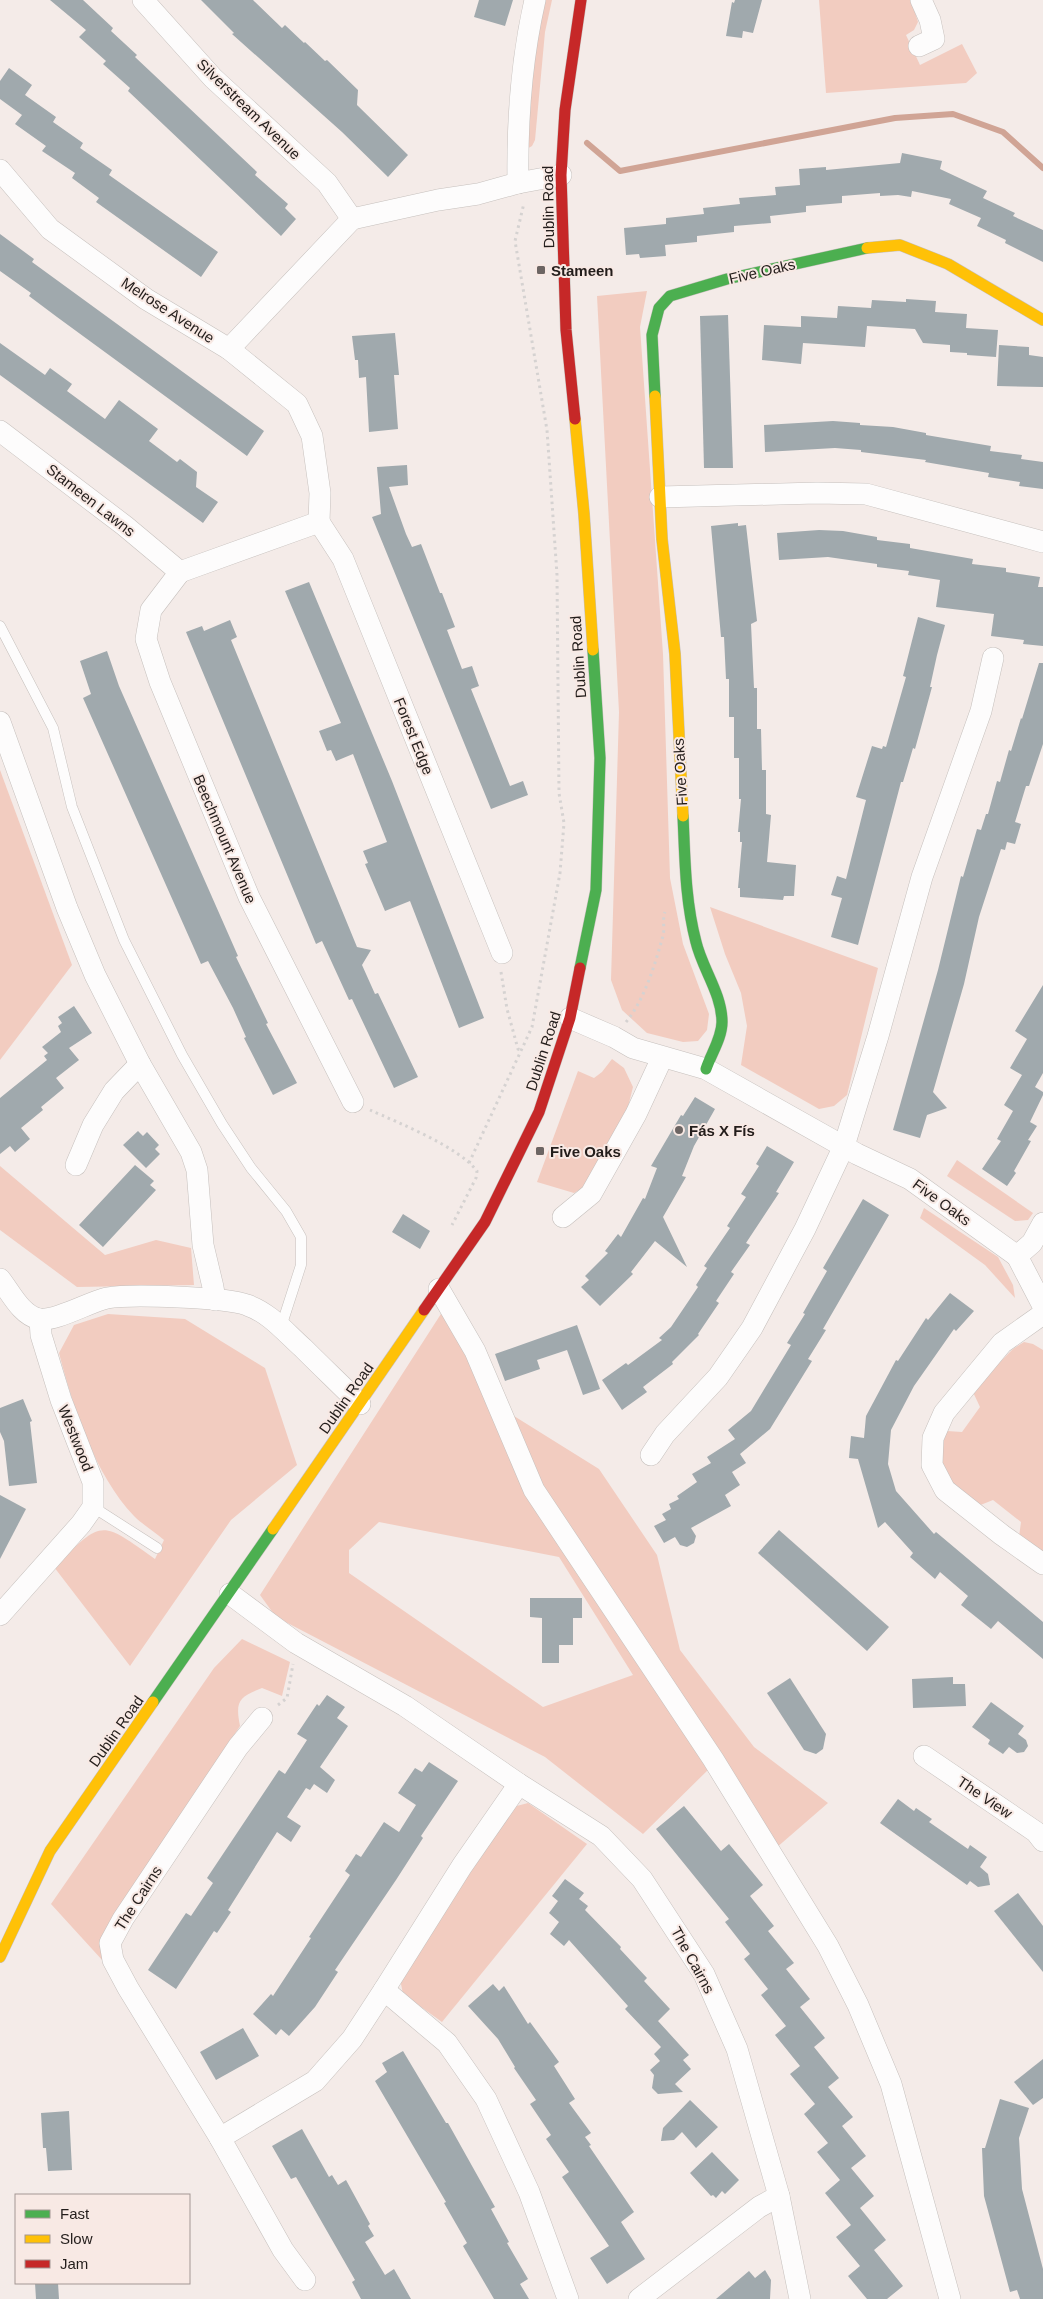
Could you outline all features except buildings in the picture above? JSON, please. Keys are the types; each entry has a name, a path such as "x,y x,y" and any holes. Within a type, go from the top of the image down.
{"main road":[{"name":"Dublin Road","path":"0,1957 50,1851 230,1594 486,1222 539,1112 570,1018 596,890 600,758 584,514 566,330 561,175 566,110 581,0"},
{"name":"Five Oaks","path":"706,1070 720,1033 722,1019 718,1002 700,957 690,918 686,889 675,654 662,539 652,335 659,308 670,296 727,280 865,248 900,245 948,264 1043,320"}],"street":[{"name":"Silverstream Avenue","path":"142,0 214,78 327,182 352,219"},
{"path":"522,182 519,96 526,37 535,0"},
{"path":"919,46 934,39 930,20 921,0"},
{"name":"Melrose Avenue","path":"0,170 50,229 146,299 229,349 352,219"},
{"path":"352,219 561,175"},
{"path":"180,572 319,522 320,492 312,436 297,404 229,349"},
{"name":"Stameen Lawns","path":"0,431 125,526 180,572"},
{"path":"660,498 817,493 866,494 1043,542"},
{"name":"Forest Edge","path":"319,522 343,559 502,953"},
{"name":"Beechmount Avenue","path":"180,572 151,610 146,639 154,665 249,897 353,1102"},
{"path":"651,1455 665,1434 718,1377 752,1328 805,1229 844,1146 878,1036 922,877 980,711 993,658"},
{"path":"0,722 67,908 95,975 140,1064 191,1152 196,1170 203,1245 215,1300"},
{"name":"Five Oaks","path":"570,1018 614,1036 634,1048 706,1070 844,1146 910,1179 1025,1250"},
{"path":"563,1217 591,1194 636,1114 662,1058"},
{"path":"76,1165 93,1125 114,1091 140,1064"},
{"path":"1043,1223 1025,1250 1043,1306"},
{"path":"0,1280 17,1303 29,1314 40,1319 53,1318 108,1298 136,1296 215,1300 245,1304 267,1313 360,1404"},
{"path":"440,1289 475,1351 534,1490 713,1758 832,1955 858,2005 891,2084 950,2299"},
{"path":"1043,1314 1002,1343 944,1413 933,1438 932,1465 945,1490 1002,1535 1043,1564"},
{"name":"Westwood","path":"40,1319 41,1335 61,1400 93,1482 93,1507"},
{"path":"0,1615 82,1524 93,1507"},
{"name":"The Cairns","path":"230,1594 296,1643 404,1706 519,1784 602,1836 642,1879 704,1974 737,2050 779,2196 800,2299"},
{"name":"The Cairns","path":"262,1718 238,1746 123,1919 110,1944 113,1960 128,1988 220,2138 283,2250 305,2280"},
{"name":"The View","path":"924,1756 1036,1832 1043,1842"},
{"path":"220,2138 315,2081 352,2038 462,1866 519,1784"},
{"path":"384,1990 447,2043 486,2100 530,2192 568,2299"},
{"path":"639,2299 759,2207 779,2196"}],"lane":[{"path":"0,626 53,728 72,807 124,940 182,1055 222,1124 251,1168 286,1211 301,1237 301,1265 281,1327"},
{"path":"93,1507 157,1548"}],"path":[{"path":"469,1162 532,1027 560,874 564,823 559,793 558,575 547,430 515,241 523,213 522,182"},
{"path":"614,1036 633,1014 643,994 663,935 663,918 667,905 674,896 686,889"},
{"path":"502,953 501,974 507,1009 518,1049 521,1050"},
{"path":"353,1102 439,1143 469,1162 477,1171 476,1178 449,1231"},
{"path":"262,1718 287,1698 296,1643"}],"shaded area":[{"path":"544,0 552,0 545,32 535,140 532,146 525,150 526,106"},
{"path":"819,0 911,0 918,22 914,30 906,35 920,65 962,44 977,73 966,83 826,93"},
{"path":"647,291 640,327 663,654 670,878 683,944 709,1014 707,1030 698,1041 683,1042 647,1033 622,1010 611,980 619,712 597,296"},
{"path":"0,770 72,965 0,1060"},
{"path":"710,907 878,968 847,1095 834,1106 819,1109 741,1065 747,1026 741,993 725,954"},
{"path":"612,1059 624,1068 633,1087 627,1111 586,1186 574,1193 537,1182 578,1071 594,1078 602,1072"},
{"path":"957,1160 1033,1213 1028,1220 1015,1221 947,1176"},
{"path":"0,1166 105,1255 156,1240 191,1248 194,1285 77,1287 0,1230"},
{"path":"924,1208 998,1257 1013,1285 1015,1298 985,1265 920,1218"},
{"path":"448,1303 514,1416 599,1469 657,1555 680,1650 754,1747 828,1803 768,1855 712,1766 643,1834 545,1757 276,1617 260,1595","holes":["379,1522 559,1557 633,1675 543,1707 349,1573 349,1550"]},
{"path":"108,1314 185,1319 265,1368 297,1465 231,1520 130,1666 54,1567 83,1540 93,1533 102,1530 122,1537 155,1559 164,1540 134,1516 108,1481 87,1439 71,1395 59,1353 74,1325"},
{"path":"1024,1342 1033,1344 1043,1350 1043,1557 1019,1537 1021,1522 993,1500 978,1506 959,1490 946,1475 942,1466 941,1456 947,1431 962,1432 980,1407 972,1390 1013,1349"},
{"path":"242,1639 290,1662 282,1696 262,1688 248,1694 240,1701 238,1711 240,1726 110,1926 103,1961 51,1904 214,1668"},
{"path":"528,1803 587,1844 442,2022 403,1994 400,1979 509,1808"}],"waterway":[{"path":"587,143 620,171 895,118 953,114 1003,132 1043,168"}],"traffic: fast":[{"path":"655,396 652,335 659,308 670,296 727,279 867,248"},
{"path":"580,968 596,890 600,758 593,650"},
{"path":"683,816 686,879 692,926 699,952 719,1001 722,1022 716,1046 706,1069"},
{"path":"153,1702 273,1529"}],"traffic: slow":[{"path":"867,248 900,245 948,264 1043,320"},
{"path":"655,396 662,539 675,654 683,816"},
{"path":"575,419 584,514 593,650"},
{"path":"273,1529 424,1310"},
{"path":"0,1957 50,1851 153,1702"}],"traffic: jam":[{"path":"575,419 566,330 561,175 565,110 581,0"},
{"path":"424,1310 485,1222 539,1112 570,1018 580,968"}],"place":[{"name":"Stameen","path":"541,270"},
{"name":"Fás X Fís","path":"679,1130"},
{"name":"Five Oaks","path":"540,1151"}]}
